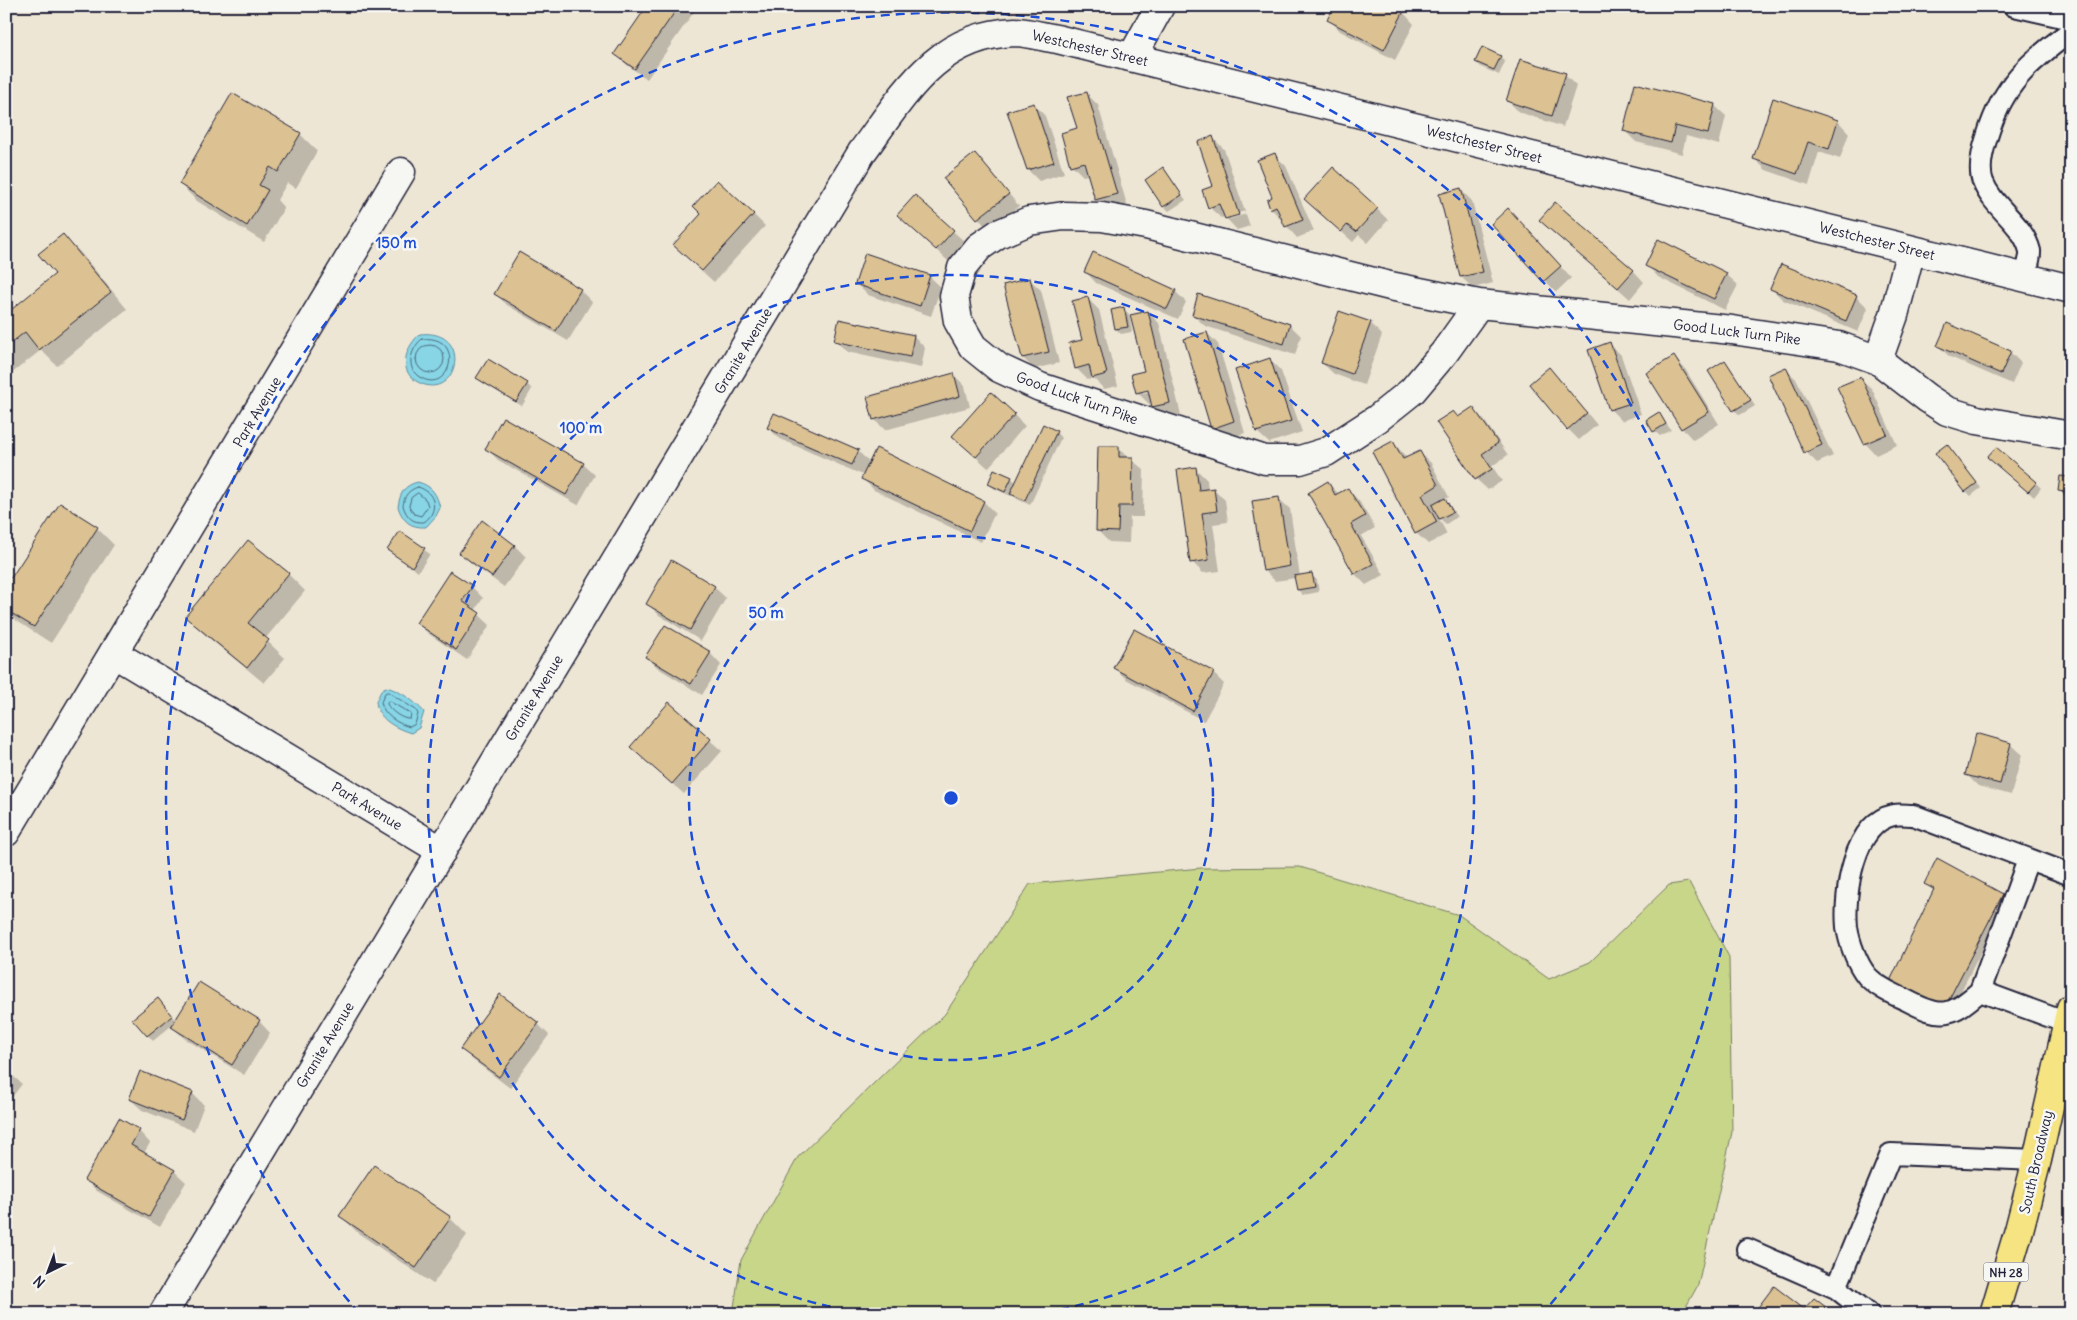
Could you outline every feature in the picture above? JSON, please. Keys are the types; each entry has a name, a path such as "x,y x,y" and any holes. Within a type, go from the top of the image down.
{"main road":[{"name":"South Broadway","path":"1994,1314 2037,1160 2069,1015"}],"street":[{"path":"1132,58 1160,6"},
{"name":"Westchester Street","path":"910,86 939,58 975,38 1016,32 1056,39 2071,289"},
{"name":"Granite Avenue","path":"163,1314 862,152 910,86"},
{"name":"Park Avenue","path":"6,832 401,172"},
{"name":"Good Luck Turn Pike","path":"1479,304 1444,353 1412,391 1377,419 1326,452 1300,460 1265,460 1049,390 998,368 972,347 958,321 954,296 962,268 979,247 998,234 1029,221 1064,216 1102,218 1146,225 1390,286 1479,304 1732,330 1839,346 1878,360 1946,411 1986,422 2071,436"},
{"path":"1878,360 1894,315 1911,250"},
{"name":"Park Avenue","path":"113,653 442,851"}],"lane":[{"path":"2014,6 2071,19"},
{"path":"2025,277 2030,252 2020,230 1996,204 1982,180 1982,150 1993,118 2006,92 2026,67 2071,31"},
{"path":"2028,860 1980,991 1956,1010 1938,1013 1921,1008 1887,991 1867,976 1855,953 1847,928 1847,895 1855,857 1861,842 1876,824 1892,815 1913,815 2071,875"},
{"path":"1980,991 2069,1015"},
{"path":"1836,1288 1891,1154 2037,1160"},
{"path":"1747,1249 1836,1288 1869,1314"}],"green space":[{"path":"1300,867 1459,915 1549,979 1590,962 1669,885 1689,882 1729,957 1732,1132 1698,1285 1682,1314 733,1314 741,1260 798,1157 945,1014 1030,884 1201,868"}],"water":[{"path":"420,334 438,335 449,342 454,353 454,365 450,376 442,383 430,386 416,381 407,370 405,364 408,351 411,344"},
{"path":"418,482 433,491 440,508 436,516 426,527 408,523 398,507 404,490 409,485"},
{"path":"386,687 407,697 424,712 419,728 411,733 383,718 376,701 382,689"}],"building":[{"path":"647,6 679,6 635,69 614,54"},
{"path":"1334,6 1394,6 1404,11 1384,50 1327,20"},
{"path":"1482,47 1501,56 1494,70 1475,62"},
{"path":"1520,59 1566,73 1552,116 1506,101"},
{"path":"1635,83 1715,104 1708,134 1675,126 1671,143 1623,131"},
{"path":"1087,92 1117,194 1095,200 1084,162 1070,166 1061,133 1077,128 1067,97"},
{"path":"232,93 301,133 278,172 270,167 259,185 268,190 247,226 179,184"},
{"path":"1773,98 1838,120 1829,149 1808,142 1797,174 1753,159"},
{"path":"1034,103 1054,162 1027,170 1007,111"},
{"path":"1213,136 1239,215 1225,219 1219,204 1208,208 1202,190 1213,186 1198,142"},
{"path":"975,153 1009,194 977,219 943,178"},
{"path":"1275,153 1303,220 1285,227 1276,206 1270,209 1267,200 1272,197 1257,160"},
{"path":"1163,167 1182,195 1163,207 1145,180"},
{"path":"1333,167 1378,208 1356,232 1347,225 1341,232 1304,199"},
{"path":"717,180 754,214 702,271 673,245 701,214 693,206"},
{"path":"1461,188 1483,272 1460,277 1439,194"},
{"path":"915,195 954,230 936,250 897,215"},
{"path":"1555,202 1634,270 1618,288 1539,220"},
{"path":"1508,208 1561,266 1543,282 1491,224"},
{"path":"63,234 111,292 39,350 25,332 6,347 6,314 55,274 38,254"},
{"path":"1658,239 1727,273 1714,299 1645,266"},
{"path":"519,252 581,289 556,331 494,294"},
{"path":"1093,252 1176,290 1167,309 1084,272"},
{"path":"865,253 930,275 920,306 855,284"},
{"path":"1781,264 1857,295 1846,321 1770,289"},
{"path":"1030,278 1049,352 1022,358 1003,285"},
{"path":"1198,294 1290,324 1284,344 1192,315"},
{"path":"1088,297 1107,374 1092,378 1089,365 1075,369 1069,343 1082,340 1072,301"},
{"path":"1124,307 1128,327 1115,329 1111,310"},
{"path":"1148,311 1170,403 1152,407 1148,390 1136,393 1131,374 1144,371 1130,315"},
{"path":"1339,311 1371,322 1352,374 1321,363"},
{"path":"839,319 914,335 910,357 834,341"},
{"path":"1947,323 2011,351 2001,374 1937,346"},
{"path":"1207,332 1234,421 1211,429 1184,339"},
{"path":"1610,342 1631,403 1609,410 1588,350"},
{"path":"1674,356 1709,412 1681,429 1646,373"},
{"path":"1270,358 1291,421 1256,432 1235,370"},
{"path":"488,359 528,383 516,402 476,378"},
{"path":"1725,360 1751,400 1733,411 1708,371"},
{"path":"1549,367 1587,413 1567,430 1529,384"},
{"path":"1786,367 1822,445 1804,453 1768,375"},
{"path":"954,373 960,396 873,420 867,397"},
{"path":"1861,377 1887,434 1864,444 1837,387"},
{"path":"991,392 1015,414 976,457 952,436"},
{"path":"1473,407 1498,443 1482,454 1492,469 1475,480 1436,422 1453,411 1458,417"},
{"path":"1659,412 1666,424 1653,432 1646,420"},
{"path":"774,413 859,450 852,465 767,428"},
{"path":"503,417 584,463 566,495 485,449"},
{"path":"1043,424 1057,431 1025,500 1010,494"},
{"path":"1393,441 1403,459 1420,451 1438,485 1422,495 1437,522 1415,534 1372,452"},
{"path":"1947,444 1977,483 1965,492 1935,453"},
{"path":"1098,446 1119,446 1119,457 1133,457 1132,506 1119,506 1118,532 1096,531"},
{"path":"1996,447 2037,482 2028,492 1987,457"},
{"path":"876,448 984,501 970,531 861,479"},
{"path":"1196,467 1199,490 1214,488 1217,511 1202,513 1209,560 1190,563 1177,470"},
{"path":"994,469 1012,477 1005,492 988,484"},
{"path":"2060,476 2071,477 2071,493 2058,491"},
{"path":"1328,481 1335,495 1348,488 1365,516 1351,524 1373,564 1354,574 1308,493"},
{"path":"1279,497 1290,566 1263,571 1252,501"},
{"path":"1445,498 1453,512 1439,519 1432,505"},
{"path":"60,503 98,527 34,627 6,610 6,574 11,578"},
{"path":"482,520 515,545 492,577 459,553"},
{"path":"400,531 425,548 412,567 387,550"},
{"path":"248,540 289,573 248,623 269,640 247,668 185,617"},
{"path":"671,560 715,586 690,630 646,604"},
{"path":"450,571 473,586 462,601 480,613 456,650 416,623"},
{"path":"1312,573 1315,587 1297,590 1294,576"},
{"path":"665,625 711,652 691,684 645,657"},
{"path":"1134,629 1214,672 1193,711 1113,668"},
{"path":"669,702 711,739 672,784 630,747"},
{"path":"1976,733 2011,743 2000,784 1965,775"},
{"path":"1937,858 2003,894 1945,1007 1890,981 1934,889 1924,884"},
{"path":"199,982 260,1020 232,1065 171,1027"},
{"path":"500,994 539,1023 499,1077 460,1049"},
{"path":"158,998 172,1016 147,1036 132,1019"},
{"path":"140,1071 193,1092 182,1120 129,1099"},
{"path":"119,1118 140,1130 131,1145 175,1170 149,1217 84,1180"},
{"path":"374,1165 451,1217 416,1268 339,1216"},
{"path":"1774,1286 1804,1309 1814,1298 1835,1314 1753,1314"}]}
